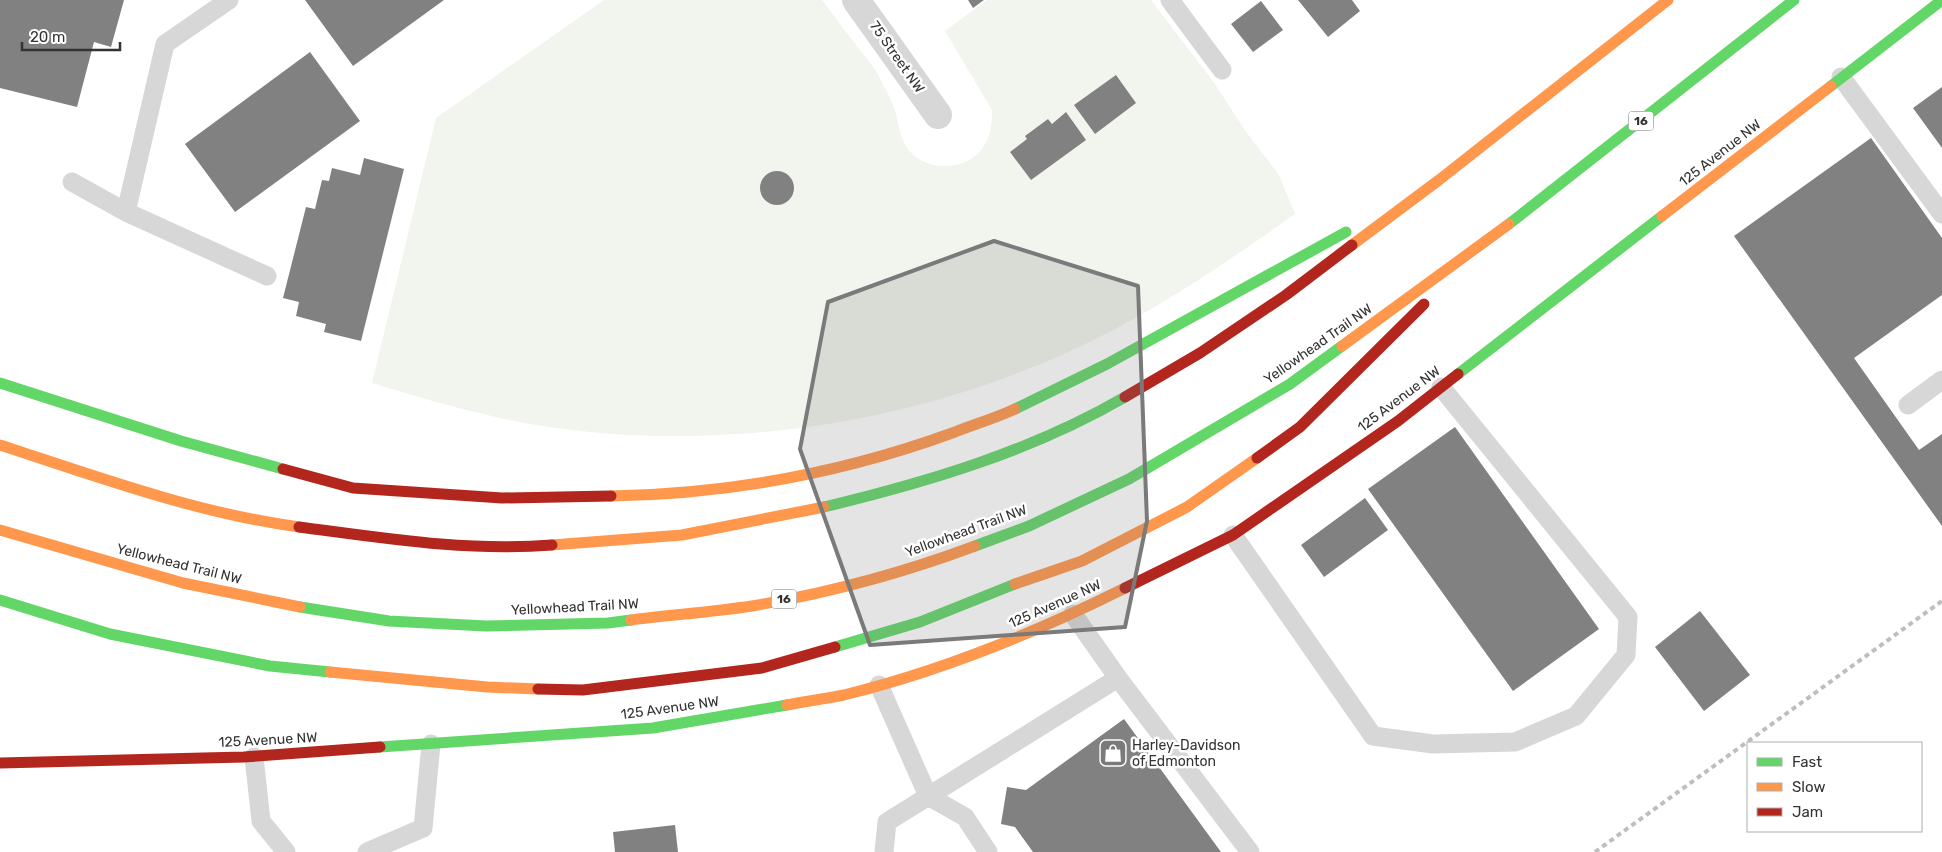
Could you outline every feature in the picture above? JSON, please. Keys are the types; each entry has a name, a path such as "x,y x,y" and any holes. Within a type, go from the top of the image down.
{"main road":[{"path":"0,445 164,498 272,523 404,541 515,548 682,535 801,513 906,487 1027,446 1120,400 1200,353 1286,295 1439,180 1668,0"},
{"name":"Yellowhead Trail NW","path":"0,530 183,583 281,604 389,621 486,626 608,622 750,606 837,589 940,559 1028,526 1129,479 1290,384 1487,241 1794,0"},
{"name":"125 Avenue NW","path":"0,763 254,757 653,728 843,695 963,659 1073,614 1233,535 1398,421 1942,0"},
{"path":"0,383 182,441 353,488 502,498 622,496 724,489 842,467 927,442 1011,411 1107,364 1439,180"},
{"path":"0,600 110,634 270,666 395,679 487,687 583,690 762,668 920,622 992,592 1082,561 1187,507 1300,427 1487,241"}],"street":[{"name":"75 Street NW","path":"856,0 938,115"}],"lane":[{"path":"126,212 165,44 228,0"},
{"path":"1170,0 1222,70"},
{"path":"1841,77 1942,214"},
{"path":"72,182 126,212 267,276"},
{"path":"1908,405 1942,380"},
{"path":"1233,535 1373,736 1433,744 1515,742 1576,716 1626,655 1628,617 1441,388"},
{"path":"1073,614 1118,678 1250,852"},
{"path":"884,852 887,822 1118,678"},
{"path":"879,685 928,796 965,817 988,852"},
{"path":"367,852 423,828 431,744"},
{"path":"254,757 261,820 286,852"}],"highlighted area":[{"path":"994,241 1138,286 1147,521 1125,627 870,645 800,449 828,302"}],"shaded area":[{"path":"604,0 822,0 877,73 887,91 902,137 908,149 915,156 932,165 952,166 971,159 982,149 990,131 992,110 945,31 987,0 1151,0 1215,84 1244,129 1279,175 1295,214 1163,302 1117,328 1046,362 972,389 895,411 816,426 736,434 657,436 578,430 500,418 435,402 372,383 436,118"}],"building":[{"path":"0,0 124,0 111,47 94,42 77,107 0,88"},
{"path":"305,0 444,0 353,66"},
{"path":"968,0 984,0 973,8"},
{"path":"1298,0 1352,0 1360,11 1328,37"},
{"path":"1261,1 1283,30 1253,52 1231,24"},
{"path":"310,52 360,121 235,212 185,144"},
{"path":"1116,75 1136,103 1095,134 1074,105"},
{"path":"1942,87 1942,148 1913,108"},
{"path":"1066,112 1086,140 1031,180 1010,152 1027,139 1025,136 1048,119 1052,124"},
{"path":"1871,138 1942,238 1942,295 1854,358 1919,450 1942,434 1942,526 1734,236"},
{"path":"364,158 404,169 361,341 324,332 326,324 296,316 299,302 283,298 306,207 315,209 322,180 329,181 332,168 360,175"},
{"path":"777,171 784,172 789,176 793,181 793,195 789,200 784,204 777,205 770,204 765,200 761,195 760,188 761,181 765,176 770,172"},
{"path":"1455,427 1599,629 1513,691 1368,489"},
{"path":"1365,498 1388,530 1324,577 1301,545"},
{"path":"1700,611 1750,675 1704,711 1655,647"},
{"name":"Harley-Davidson of Edmonton","path":"1124,719 1221,852 1033,852 1015,827 1001,824 1007,787 1026,790"},
{"path":"675,825 678,852 615,852 613,832"}],"railway":[{"path":"1747,742 1942,601"},
{"path":"1595,852 1747,742"}],"traffic: fast":[{"path":"1509,224 1794,0"},
{"path":"1831,86 1942,0"},
{"path":"1458,374 1662,216"},
{"path":"1015,409 1107,364 1346,232"},
{"path":"975,546 1029,526 1129,479 1290,384 1342,346"},
{"path":"0,383 181,441 283,469"},
{"path":"824,507 902,487 979,463 1053,433 1125,397"},
{"path":"835,647 920,622 1015,584"},
{"path":"0,600 110,634 270,666 330,672"},
{"path":"300,607 389,621 486,626 608,623 631,620"},
{"path":"380,747 653,728 787,705"}],"traffic: slow":[{"path":"1352,245 1439,180 1668,0"},
{"path":"1662,216 1831,86"},
{"path":"1342,346 1509,224"},
{"path":"611,496 699,491 786,478 829,469 872,459 914,446 1015,409"},
{"path":"0,445 148,493 223,513 299,527"},
{"path":"1015,584 1082,561 1187,507 1257,458"},
{"path":"552,545 682,535 824,507"},
{"path":"0,530 183,583 300,607"},
{"path":"631,620 752,606 809,595 893,573 975,546"},
{"path":"787,705 844,695 952,662 1022,635 1125,588"},
{"path":"330,672 487,687 538,689"}],"traffic: jam":[{"path":"1125,397 1200,353 1286,295 1352,245"},
{"path":"1257,458 1300,427 1424,304"},
{"path":"1125,588 1233,535 1398,421 1458,374"},
{"path":"283,469 353,488 502,498 611,496"},
{"path":"299,527 425,543 489,547 552,545"},
{"path":"538,689 583,690 762,668 835,647"},
{"path":"0,763 244,757 380,747"}],"place":[{"name":"Harley-Davidson of Edmonton","path":"1113,753"}]}
